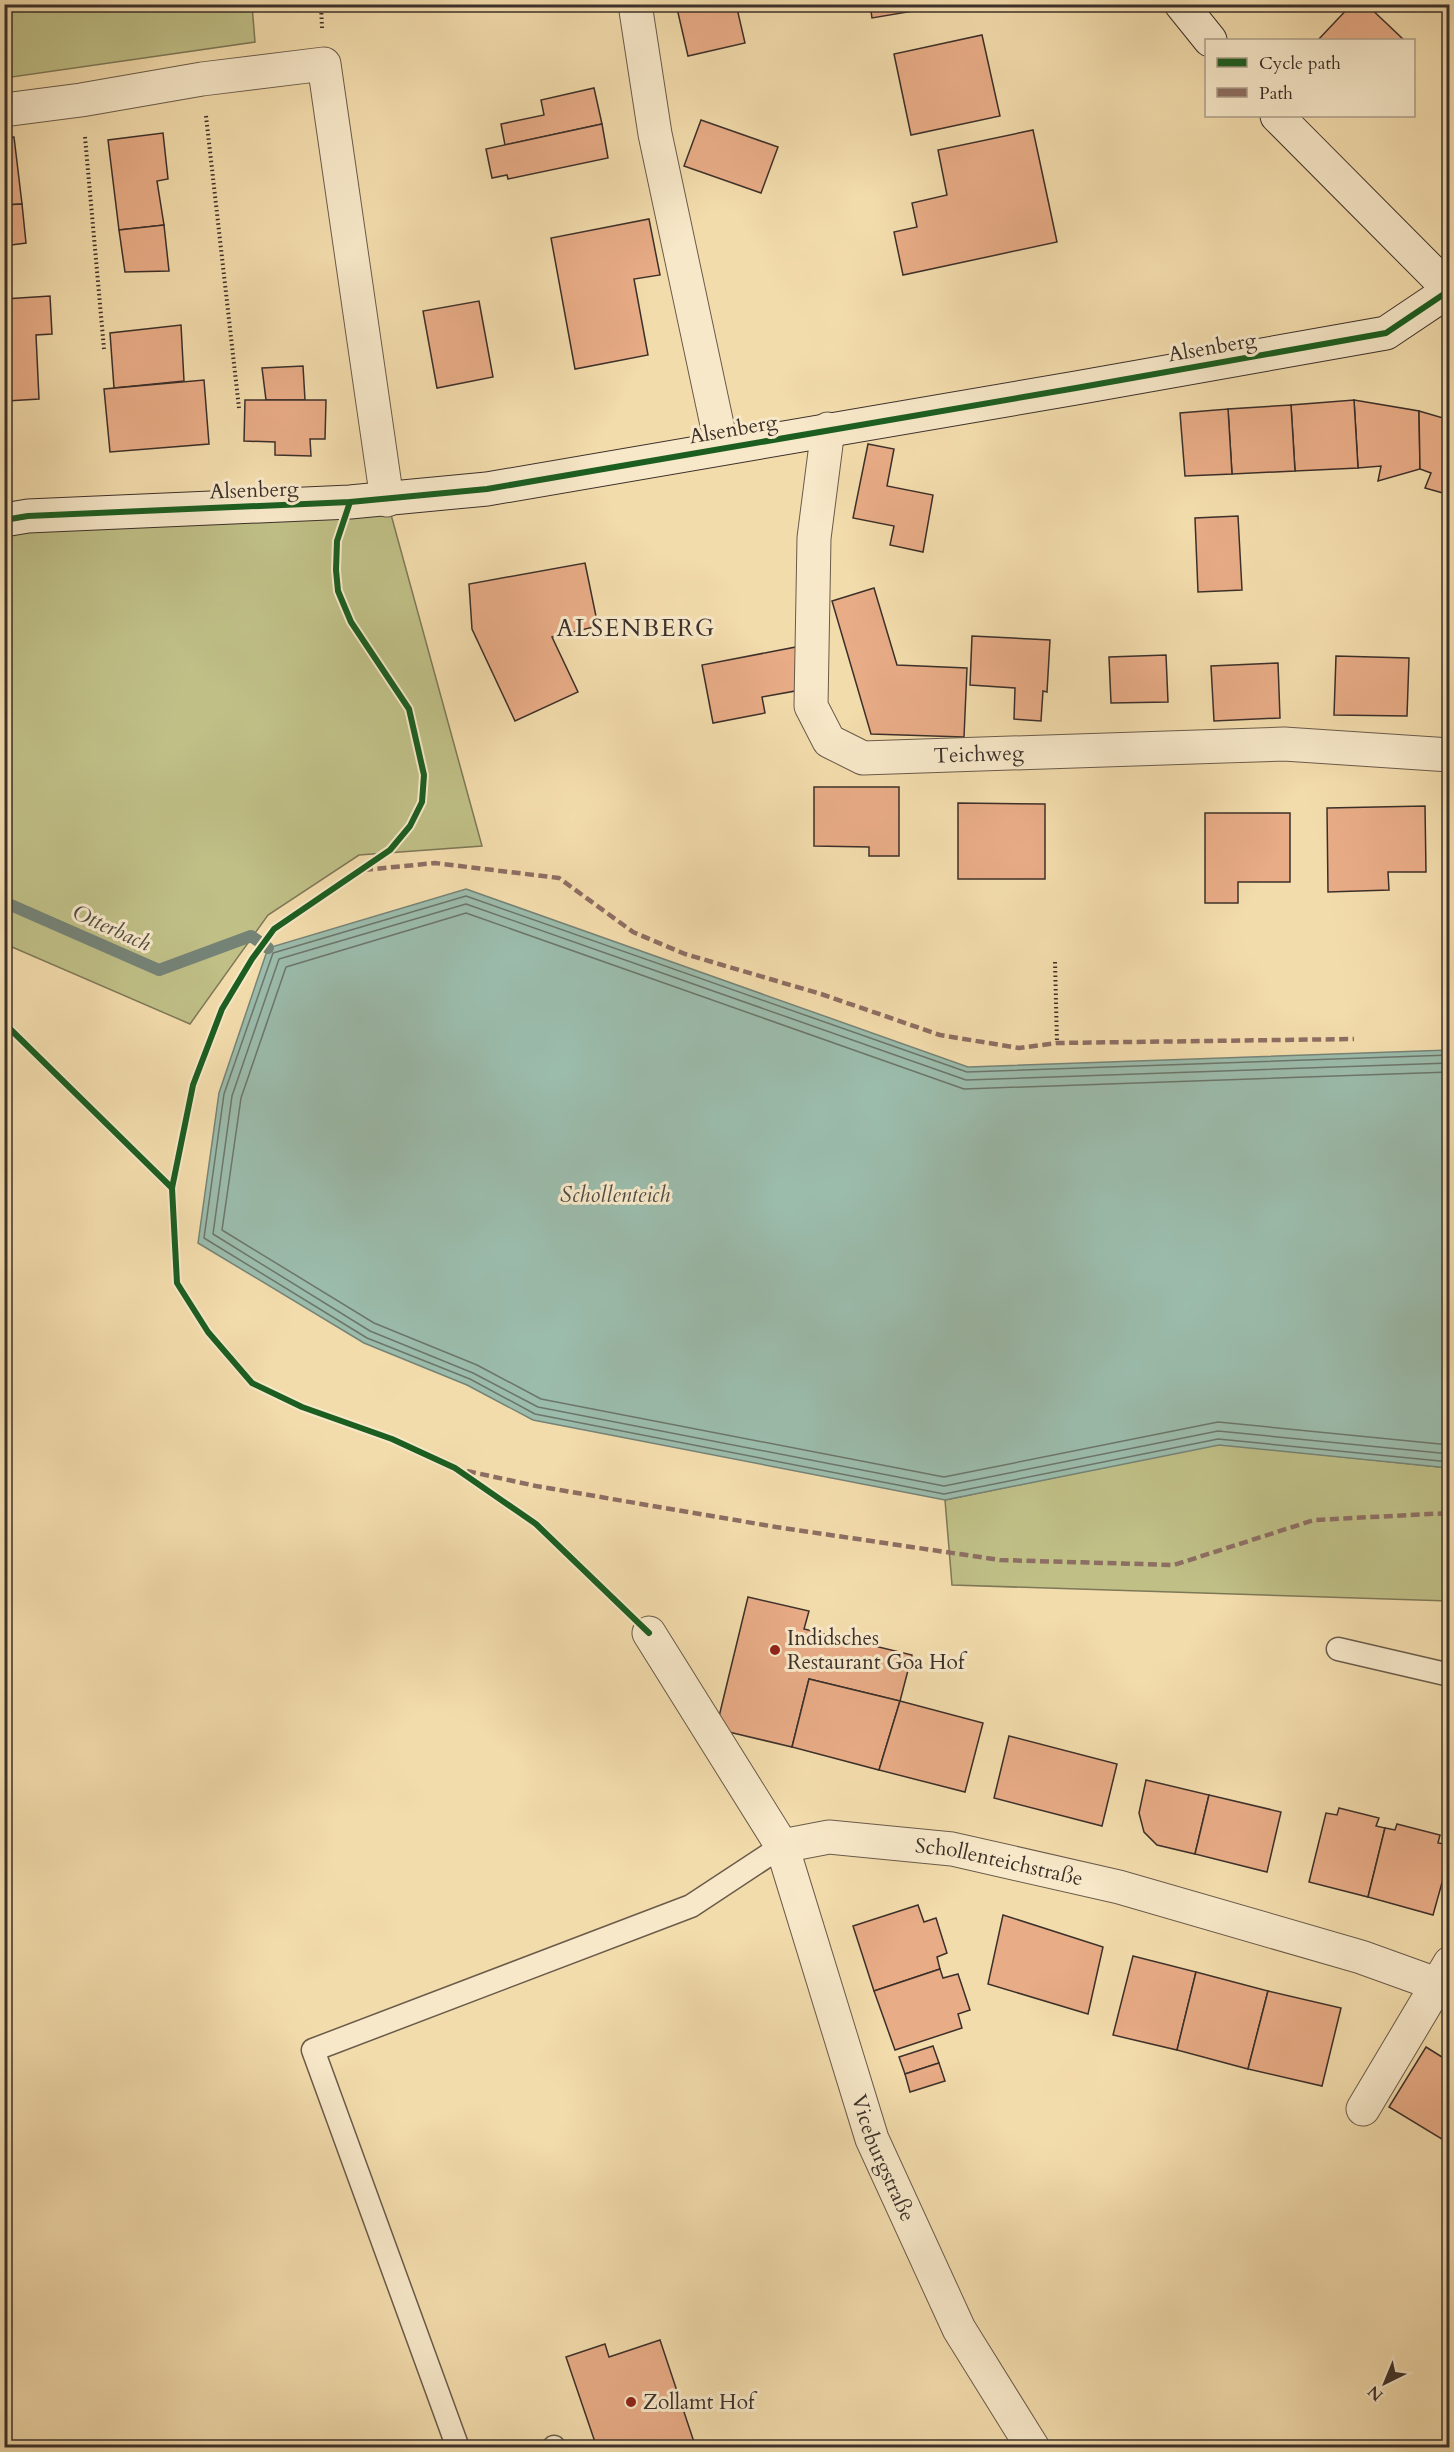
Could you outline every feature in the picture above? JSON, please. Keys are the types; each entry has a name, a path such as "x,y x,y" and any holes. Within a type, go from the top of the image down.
{"street":[{"name":"Alsenberg","path":"635,4 655,134 722,448"},
{"path":"1181,4 1209,39"},
{"path":"4,110 81,100 202,79 324,64 387,500"},
{"path":"1278,117 1449,290"},
{"name":"Alsenberg","path":"4,520 28,516 387,500 487,489 1386,333 1449,290"},
{"name":"Teichweg","path":"828,429 814,538 811,706 829,741 863,758 1284,744 1449,755"},
{"path":"649,1633 782,1846"},
{"name":"Schollenteichstraße","path":"782,1846 830,1837 952,1850 1119,1887 1445,1980"},
{"name":"Viceburgstraße","path":"782,1846 872,2139 959,2329 1033,2448"},
{"path":"1363,2109 1445,1980"}],"lane":[{"path":"1338,1649 1449,1675"},
{"path":"458,2448 314,2050 691,1906 782,1846"}],"path":[{"path":"202,79 238,408"},
{"path":"81,100 104,349"},
{"path":"1055,962 1057,1043"}],"green space":[{"path":"4,5 252,5 255,42 5,78"},
{"path":"387,500 482,846 359,855 268,915 190,1024 5,944 4,520"},
{"path":"1219,1444 1449,1468 1449,1601 952,1585 945,1500"}],"water":[{"name":"Schollenteich","path":"466,889 968,1067 1449,1050 1449,1468 1219,1445 945,1500 533,1420 467,1385 364,1343 198,1243 219,1093 268,948"}],"building":[{"path":"676,4 736,4 745,43 688,56"},
{"path":"870,4 955,4 872,18"},
{"path":"1352,4 1366,4 1403,39 1319,39"},
{"path":"982,35 1000,116 911,135 894,54"},
{"path":"594,88 602,124 505,145 501,124 544,115 541,100"},
{"path":"701,120 778,147 761,193 684,166"},
{"path":"602,124 608,158 508,179 507,175 492,178 486,149"},
{"path":"1033,130 1057,242 903,275 894,232 917,227 912,203 947,195 938,150"},
{"path":"163,133 168,179 157,181 164,225 119,230 108,140"},
{"path":"14,137 22,204 4,205 4,138"},
{"path":"22,204 26,243 4,246 4,205"},
{"path":"649,219 660,275 634,279 648,355 575,369 551,238"},
{"path":"164,225 169,271 125,272 119,230"},
{"path":"50,296 52,334 36,335 39,399 7,401 4,299"},
{"path":"479,301 493,377 437,388 423,311"},
{"path":"181,325 184,381 114,388 110,333"},
{"path":"303,366 305,400 266,400 262,368"},
{"path":"204,380 209,444 110,452 104,389"},
{"path":"245,400 326,400 325,439 310,439 311,456 275,455 275,442 244,441"},
{"path":"1354,400 1419,411 1420,469 1378,481 1381,466 1358,468"},
{"path":"1354,400 1358,468 1295,471 1291,405"},
{"path":"1291,405 1295,471 1232,474 1228,409"},
{"path":"1228,409 1232,474 1185,476 1180,413"},
{"path":"1419,411 1450,420 1450,495 1425,488 1431,473 1420,469"},
{"path":"868,444 894,449 887,486 933,495 923,552 890,545 894,526 853,518"},
{"path":"1238,516 1242,590 1198,592 1195,518"},
{"path":"585,563 598,626 552,637 578,692 515,721 472,629 469,584"},
{"path":"874,588 897,665 967,668 964,737 871,734 832,601"},
{"path":"972,636 1050,640 1047,692 1043,691 1041,721 1014,719 1015,688 970,685"},
{"path":"796,647 795,691 762,697 765,713 713,723 702,665"},
{"path":"1166,655 1168,702 1111,703 1109,657"},
{"path":"1336,656 1409,658 1407,716 1334,715"},
{"path":"1278,663 1280,718 1214,721 1211,666"},
{"path":"814,787 899,787 899,856 869,856 869,847 814,846"},
{"path":"958,803 1045,804 1045,879 958,879"},
{"path":"1425,806 1426,872 1388,872 1389,890 1328,892 1327,808"},
{"path":"1205,813 1290,813 1290,882 1238,882 1238,903 1205,903"},
{"path":"748,1597 809,1611 804,1629 912,1655 900,1701 809,1679 792,1747 716,1729"},
{"path":"809,1679 900,1701 879,1770 792,1747"},
{"path":"900,1701 983,1723 965,1792 879,1770"},
{"path":"1009,1736 1117,1764 1102,1826 994,1798"},
{"path":"1146,1780 1209,1795 1195,1854 1157,1845 1144,1832 1139,1813"},
{"path":"1209,1795 1281,1812 1267,1872 1195,1854"},
{"path":"1339,1808 1379,1818 1376,1826 1385,1828 1368,1897 1309,1882 1326,1813 1337,1815"},
{"path":"1397,1824 1440,1835 1438,1843 1450,1845 1450,1854 1433,1915 1368,1897 1385,1828 1395,1830"},
{"path":"918,1905 924,1922 936,1918 947,1953 937,1957 940,1969 874,1991 853,1926"},
{"path":"1003,1915 1103,1947 1088,2014 988,1984"},
{"path":"1133,1956 1196,1972 1177,2050 1113,2035"},
{"path":"940,1969 943,1978 958,1974 970,2010 958,2014 962,2028 895,2050 874,1991"},
{"path":"1196,1972 1268,1991 1248,2069 1177,2050"},
{"path":"1268,1991 1341,2008 1322,2086 1248,2069"},
{"path":"933,2046 939,2063 905,2074 899,2057"},
{"path":"1426,2047 1450,2062 1450,2144 1389,2107"},
{"path":"939,2063 945,2081 910,2092 905,2074"},
{"name":"Zollamt Hof","path":"660,2340 696,2448 597,2448 566,2357 605,2344 609,2357"}],"waterway":[{"name":"Otterbach","path":"4,902 159,970 251,936 268,948"}],"marked path":[{"path":"364,870 435,863 559,878 633,932 685,954 821,994 940,1035 1019,1048 1057,1043 1354,1039"},
{"path":"467,1471 536,1486 776,1527 1000,1560 1174,1565 1314,1520 1450,1513"}],"cycle path":[{"path":"4,520 28,516 350,502 487,489 1386,333 1450,290"},
{"path":"350,502 337,541 338,591 351,622 409,709 424,775 422,802 410,826 390,850 274,929 252,959 222,1009 193,1085 172,1188 177,1283 208,1332 252,1383 302,1407 392,1439 455,1468 536,1524 649,1633"},
{"path":"4,1023 172,1188"}],"place":[{"name":"Indidsches Restaurant Goa Hof","path":"775,1650"},
{"name":"Zollamt Hof","path":"631,2402"}],"district":[{"name":"ALSENBERG","path":"636,628"}]}
